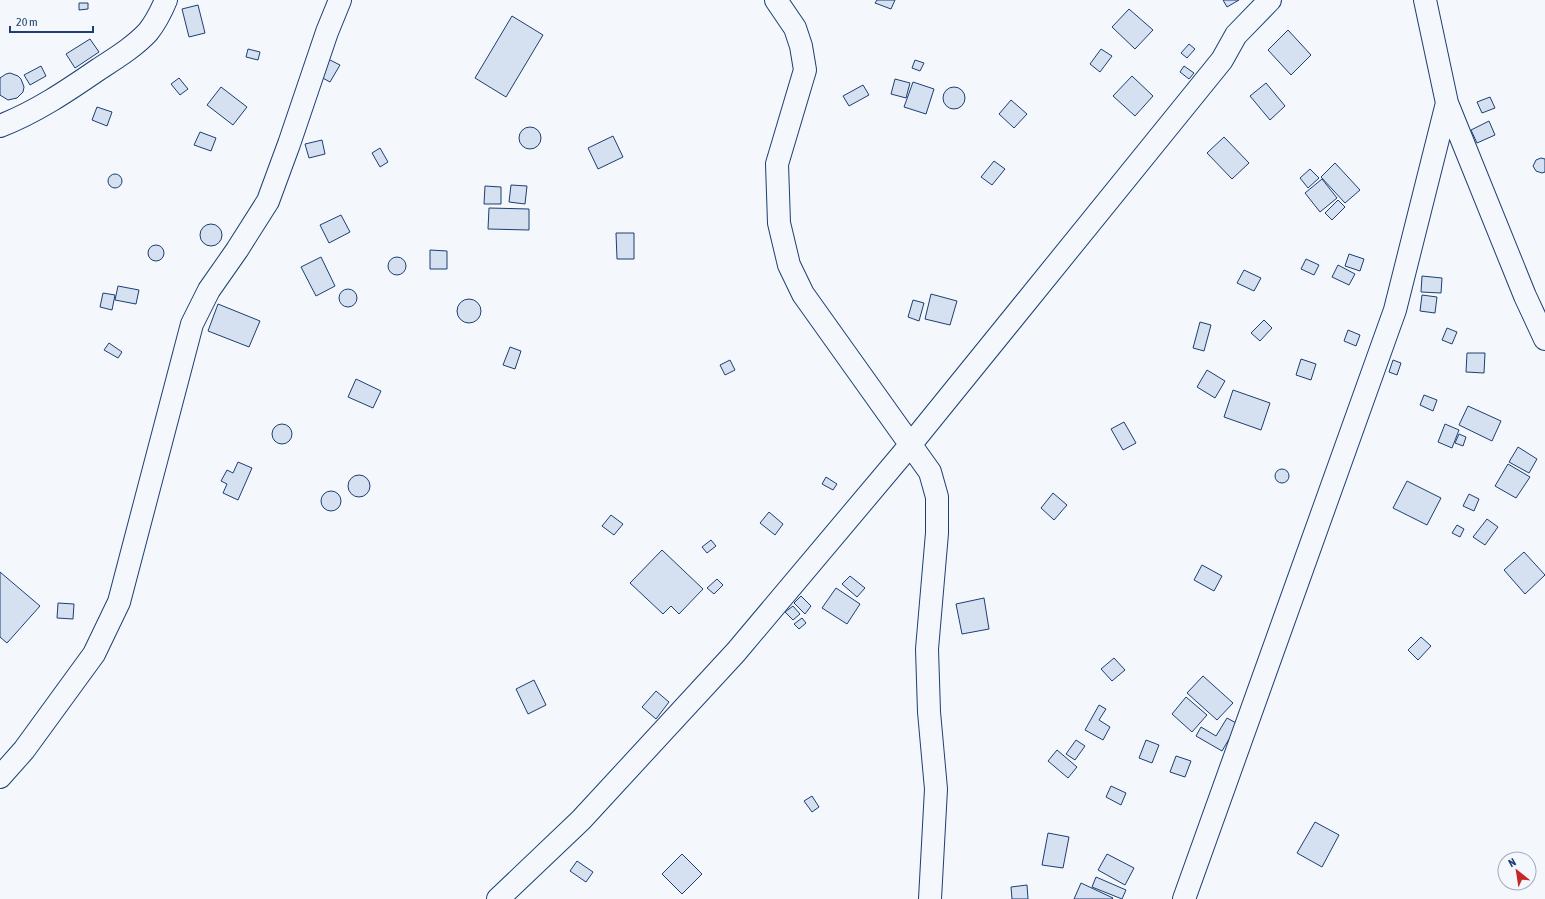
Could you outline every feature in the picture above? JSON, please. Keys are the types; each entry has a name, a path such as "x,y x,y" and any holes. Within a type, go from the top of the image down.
{"street":[{"path":"0,126 57,98 133,46 147,32 160,14 166,0"},
{"path":"0,777 24,750 94,654 119,602 192,324 209,290 237,250 268,201 327,32 340,0"},
{"path":"776,0 795,28 801,46 805,70 777,164 779,223 788,265 803,294 930,472 938,497 937,533 927,649 929,712 936,789 930,899"},
{"path":"498,899 582,820 736,652 911,444 1222,60 1236,35 1270,0"},
{"path":"1425,0 1447,103 1525,296 1545,339"},
{"path":"1184,899 1395,310 1447,103"}],"building":[{"path":"877,0 895,0 891,9 875,3"},
{"path":"1223,0 1239,0 1227,7"},
{"path":"79,3 88,3 88,9 79,10"},
{"path":"198,5 205,33 189,37 182,9"},
{"path":"1129,9 1153,30 1135,49 1112,27"},
{"path":"512,16 543,35 506,97 475,78"},
{"path":"1288,30 1311,55 1291,75 1268,50"},
{"path":"90,39 99,52 75,68 66,54"},
{"path":"1189,44 1195,49 1187,58 1181,53"},
{"path":"248,49 260,52 258,60 246,57"},
{"path":"1101,49 1112,56 1100,72 1090,64"},
{"path":"328,59 340,65 330,82 319,76"},
{"path":"915,60 924,63 920,71 912,68"},
{"path":"41,66 46,76 30,85 24,75"},
{"path":"1184,66 1194,73 1189,79 1180,72"},
{"path":"10,73 21,79 24,87 23,92 17,98 8,100 0,95 0,78"},
{"path":"1132,76 1153,96 1135,116 1113,96"},
{"path":"179,78 188,89 180,95 171,84"},
{"path":"895,79 910,83 906,98 891,94"},
{"path":"913,82 934,89 926,114 904,107"},
{"path":"1266,83 1285,106 1270,120 1250,96"},
{"path":"863,85 869,95 849,106 843,96"},
{"path":"221,87 247,107 233,125 207,105"},
{"path":"954,87 962,90 965,98 962,106 954,109 946,106 943,98 946,90"},
{"path":"1490,97 1495,108 1482,113 1477,102"},
{"path":"1011,100 1027,114 1014,128 999,114"},
{"path":"97,107 112,112 107,126 92,120"},
{"path":"1489,121 1495,135 1477,143 1471,130"},
{"path":"530,127 538,130 541,138 538,146 530,149 522,146 519,138 522,130"},
{"path":"200,132 216,138 211,151 194,145"},
{"path":"613,136 623,157 598,169 588,148"},
{"path":"1224,137 1249,163 1232,179 1207,153"},
{"path":"322,140 325,154 309,158 305,144"},
{"path":"380,148 388,162 380,167 372,153"},
{"path":"1541,158 1545,159 1545,172 1542,173 1536,171 1533,166 1536,160"},
{"path":"994,161 1005,169 992,185 981,177"},
{"path":"1335,163 1360,190 1345,203 1321,177"},
{"path":"1310,169 1319,178 1308,188 1300,178"},
{"path":"112,174 118,174 122,178 122,184 118,188 112,188 108,184 108,178"},
{"path":"1322,179 1337,198 1320,212 1305,193"},
{"path":"511,185 527,186 525,204 509,202"},
{"path":"485,186 501,187 501,204 484,204"},
{"path":"1338,200 1345,207 1332,220 1325,213"},
{"path":"489,208 529,209 529,230 488,229"},
{"path":"341,215 350,232 329,243 320,225"},
{"path":"211,224 219,227 222,235 219,243 211,246 203,243 200,235 203,227"},
{"path":"616,233 634,233 634,259 617,259"},
{"path":"156,245 162,247 164,253 162,259 156,261 150,259 148,253 150,247"},
{"path":"430,250 447,251 447,269 430,269"},
{"path":"1349,254 1364,259 1360,271 1345,266"},
{"path":"321,257 335,286 316,296 301,267"},
{"path":"397,257 403,260 406,266 403,272 397,275 391,272 388,266 391,260"},
{"path":"1306,259 1319,265 1314,275 1301,269"},
{"path":"1338,265 1355,274 1349,285 1332,277"},
{"path":"1244,270 1261,278 1254,291 1237,283"},
{"path":"1422,276 1442,278 1441,293 1421,292"},
{"path":"118,286 139,290 136,304 115,300"},
{"path":"348,289 355,291 357,298 355,305 348,307 341,305 339,298 341,291"},
{"path":"103,293 115,295 112,310 100,307"},
{"path":"931,294 957,301 950,325 925,319"},
{"path":"1422,295 1437,297 1435,313 1420,311"},
{"path":"469,299 474,300 480,306 480,316 474,322 469,323 464,322 458,316 457,311 458,306 464,300"},
{"path":"913,300 924,303 919,321 908,317"},
{"path":"218,304 260,321 249,347 208,331"},
{"path":"1264,320 1272,328 1260,341 1251,333"},
{"path":"1200,322 1211,325 1204,351 1193,348"},
{"path":"1447,328 1457,332 1452,344 1442,340"},
{"path":"1348,330 1360,335 1356,346 1344,341"},
{"path":"109,343 122,352 118,358 104,350"},
{"path":"510,347 521,351 515,369 503,365"},
{"path":"1467,353 1485,353 1484,373 1466,372"},
{"path":"1301,359 1316,364 1311,380 1296,375"},
{"path":"730,360 735,370 725,375 720,365"},
{"path":"1393,360 1401,363 1397,375 1389,372"},
{"path":"1207,370 1225,381 1215,398 1197,387"},
{"path":"356,379 381,391 373,408 348,397"},
{"path":"1233,390 1270,403 1261,430 1224,417"},
{"path":"1424,395 1437,400 1433,411 1420,405"},
{"path":"1468,406 1501,421 1492,441 1459,425"},
{"path":"1124,422 1136,443 1123,450 1111,429"},
{"path":"282,424 289,427 292,434 289,441 282,444 275,441 272,434 275,427"},
{"path":"1445,424 1459,430 1452,448 1438,442"},
{"path":"1459,434 1466,437 1463,446 1455,443"},
{"path":"1518,447 1537,459 1529,473 1509,462"},
{"path":"238,462 252,468 238,500 223,493 227,484 221,481 227,470 233,473"},
{"path":"1508,464 1530,477 1516,498 1495,486"},
{"path":"1279,469 1285,469 1289,473 1289,479 1285,483 1279,483 1275,479 1275,473"},
{"path":"359,475 367,478 370,486 367,494 359,497 351,494 348,486 351,478"},
{"path":"826,477 837,484 833,490 822,484"},
{"path":"1407,481 1441,498 1427,525 1393,508"},
{"path":"331,491 338,494 341,501 338,508 331,511 324,508 321,501 324,494"},
{"path":"1053,493 1067,505 1054,520 1041,508"},
{"path":"1469,494 1479,499 1474,511 1463,506"},
{"path":"769,512 783,524 775,535 760,523"},
{"path":"611,515 623,524 614,535 602,526"},
{"path":"1487,519 1498,527 1485,545 1473,537"},
{"path":"1457,525 1464,529 1460,537 1452,533"},
{"path":"711,540 716,546 707,553 702,547"},
{"path":"662,550 703,589 679,614 671,606 663,614 630,583"},
{"path":"1524,552 1545,575 1525,594 1504,570"},
{"path":"1202,565 1222,576 1214,591 1194,580"},
{"path":"0,572 40,606 7,643 0,637"},
{"path":"850,576 865,588 857,597 842,584"},
{"path":"717,579 723,585 714,594 707,588"},
{"path":"836,588 860,604 847,624 822,608"},
{"path":"801,596 811,606 805,614 794,603"},
{"path":"984,598 989,629 962,634 956,604"},
{"path":"58,603 74,604 73,619 57,618"},
{"path":"793,606 800,614 793,620 785,612"},
{"path":"802,618 806,623 799,629 794,624"},
{"path":"1421,637 1431,646 1418,660 1408,650"},
{"path":"1114,658 1125,670 1112,681 1101,669"},
{"path":"1203,676 1233,703 1217,720 1187,693"},
{"path":"534,680 546,705 528,714 516,689"},
{"path":"656,691 669,702 656,719 642,707"},
{"path":"1186,697 1207,715 1192,732 1172,714"},
{"path":"1099,705 1106,709 1099,720 1110,727 1103,740 1085,730"},
{"path":"1227,718 1238,724 1222,751 1196,736 1201,727 1216,736"},
{"path":"1076,740 1085,746 1075,760 1066,754"},
{"path":"1146,740 1159,745 1152,763 1139,758"},
{"path":"1057,750 1077,767 1068,778 1048,761"},
{"path":"1176,756 1191,761 1185,777 1170,772"},
{"path":"1111,786 1126,793 1121,805 1106,797"},
{"path":"812,796 819,807 812,812 804,801"},
{"path":"1315,822 1339,835 1322,867 1297,853"},
{"path":"1048,833 1069,837 1063,868 1042,865"},
{"path":"682,854 702,874 682,894 662,874"},
{"path":"1107,854 1134,868 1125,885 1098,870"},
{"path":"577,861 593,872 586,882 570,871"},
{"path":"1096,877 1126,890 1122,899 1092,887"},
{"path":"1081,883 1113,898 1074,899"},
{"path":"1027,885 1028,899 1012,899 1011,887"}]}
